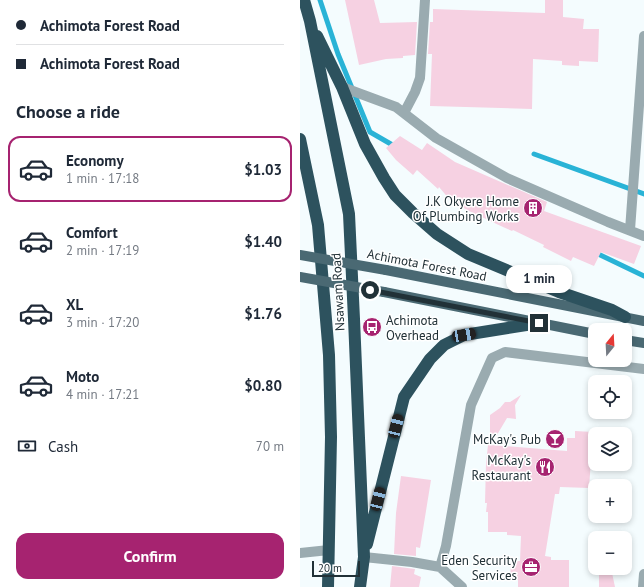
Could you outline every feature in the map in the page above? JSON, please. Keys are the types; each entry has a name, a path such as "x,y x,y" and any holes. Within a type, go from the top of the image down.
{"highway":[{"name":"Nsawam Road","path":"304,0 310,21 349,214 364,557 360,587"},
{"path":"310,21 342,87 365,144 395,195 412,213 437,234 468,254 558,292 612,310 625,317"},
{"name":"Nsawam Road","path":"300,139 318,225 329,354 332,438 328,587"},
{"path":"364,557 404,397 430,360 444,345 464,335 539,323"}],"main road":[{"name":"Achimota Forest Road","path":"300,255 386,270 644,321"},
{"path":"300,277 384,292 588,333"},
{"path":"632,341 644,343"}],"street":[{"path":"404,113 416,92 420,78 425,0"},
{"path":"630,230 644,36"},
{"path":"342,87 396,107 436,138 507,178 644,236"},
{"path":"440,567 446,546 471,405 492,358 505,352 644,369"},
{"path":"300,553 329,550"},
{"path":"364,557 412,562 440,567 462,587"},
{"path":"643,587 644,574"}],"building":[{"path":"345,0 374,0 380,23 417,22 415,55 359,65"},
{"path":"545,0 563,0 563,17 584,19 583,29 599,29 598,62 579,61 579,66 562,65 562,61 533,59 532,109 430,106 432,54 428,54 430,22 433,22 433,9 545,13"},
{"path":"400,136 422,150 427,143 455,162 547,202 544,211 641,246 634,264 601,252 594,266 573,257 571,261 543,247 544,245 469,211 450,200 439,187 438,189 417,170 413,175 396,160 386,148"},
{"path":"521,395 515,405 516,419 507,418 491,445 567,451 567,438 575,438 575,431 588,432 588,471 590,471 588,488 560,487 559,494 555,494 545,556 551,557 551,560 569,560 569,587 518,587 518,580 510,580 511,561 520,561 521,536 507,535 507,532 488,532 488,512 486,512 487,503 485,503 486,463 488,445 490,445 490,415 500,408 505,402 510,402"},
{"path":"401,476 431,480 420,548 416,547 416,556 394,554 396,513"},
{"path":"392,566 415,569 414,574 421,577 419,587 390,587"},
{"path":"599,575 612,575 615,587 599,587"}],"waterway":[{"path":"320,0 338,54 370,132 396,147"},
{"path":"534,154 644,194"},
{"path":"594,252 644,276"}],"place":[{"name":"J.K Okyere Home Of Plumbing Works","path":"533,208"},
{"name":"Achimota Overhead","path":"372,327"},
{"name":"McKay's Pub","path":"555,439"},
{"name":"McKay's Restaurant","path":"545,467"},
{"name":"Eden Security Services","path":"531,567"}],"route":[{"path":"370,290 539,323"}]}
